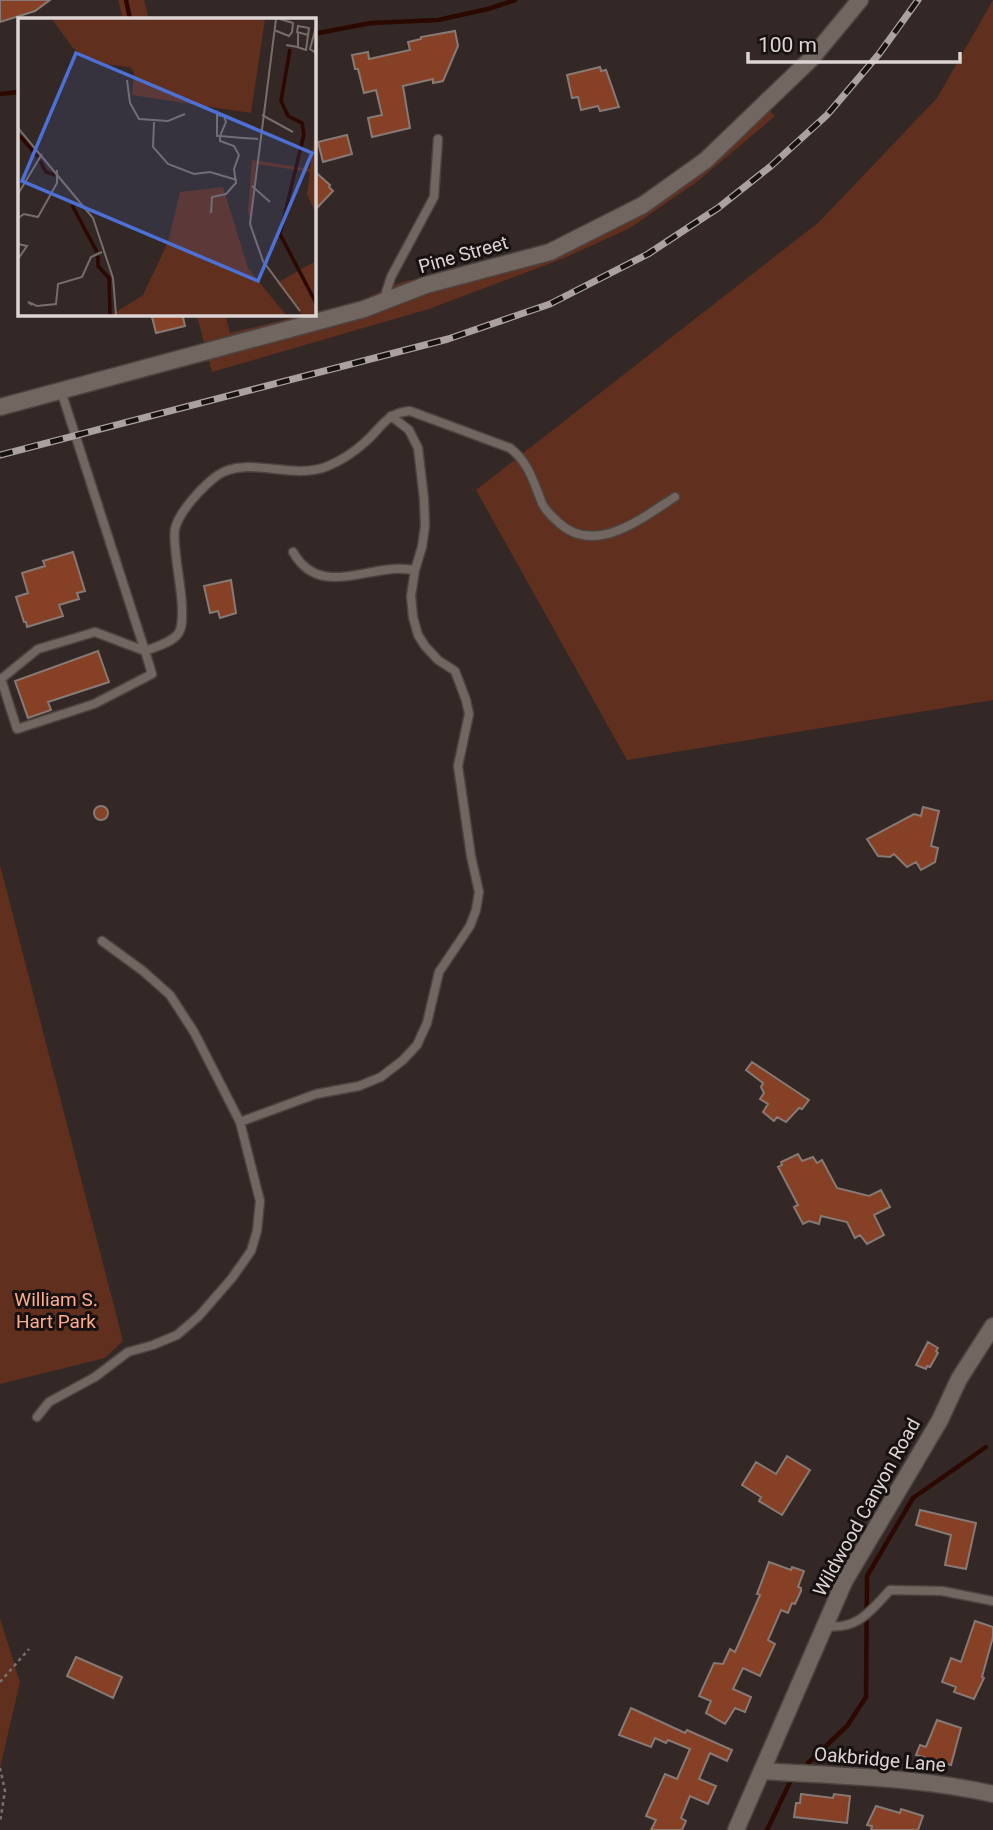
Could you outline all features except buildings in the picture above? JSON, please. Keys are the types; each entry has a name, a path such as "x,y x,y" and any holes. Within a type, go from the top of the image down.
{"street":[{"name":"Pine Street","path":"0,407 364,309 426,285 550,252 643,205 706,160 811,59 860,0"},
{"name":"Wildwood Canyon Road","path":"736,1830 845,1582 940,1420 959,1379 993,1326"},
{"name":"Oakbridge Lane","path":"762,1771 878,1778 961,1787 993,1794"}],"lane":[{"path":"383,302 391,277 434,197 438,139"},
{"path":"61,391 145,651 152,674 94,704 17,729 1,679 38,649 95,632 145,651 177,635 182,622 175,528 187,505 220,474 240,468 290,472 327,467 366,442 391,416 397,412 410,411 510,448 521,456 530,469 548,514 569,533 601,537 636,522 675,497"},
{"path":"240,1122 316,1094 359,1086 381,1077 403,1060 417,1045 427,1023 439,972 470,926 477,910 479,892 458,766 469,714 467,699 455,671 438,660 418,635 413,617 411,596 425,526 418,448 409,430 391,416"},
{"path":"293,551 299,562 312,573 330,578 394,568 415,569"},
{"path":"37,1417 49,1402 95,1377 128,1352 177,1335 199,1316 232,1278 251,1251 257,1231 260,1201 240,1122 194,1032 170,995 102,941"},
{"path":"825,1626 840,1628 858,1621 890,1590 942,1591 993,1601"}],"path":[{"path":"0,1682 29,1649"},
{"path":"0,1769 5,1790 0,1822"}],"green space":[{"path":"118,0 144,0 149,18 123,18"},
{"path":"993,0 993,700 627,760 476,490 819,222 937,98"},
{"path":"760,100 775,116 698,181 630,228 562,259 429,309 212,372 197,315 226,315 230,333 304,315 315,315 315,312 357,302 402,282 513,258 554,244 620,209 688,166"},
{"name":"William S. Hart Park","path":"0,865 123,1341 105,1358 0,1384"},
{"path":"0,1618 20,1682 0,1768"}],"waterway":[{"path":"126,0 130,18"},
{"path":"315,34 371,23 438,20 515,0"},
{"path":"0,94 18,92"},
{"path":"808,1763 847,1726 866,1697 867,1576 913,1498 986,1447"},
{"path":"767,1830 791,1780"}],"railway":[{"path":"0,455 448,339 550,304 648,254 718,208 771,166 827,115 879,54 918,0"}]}
